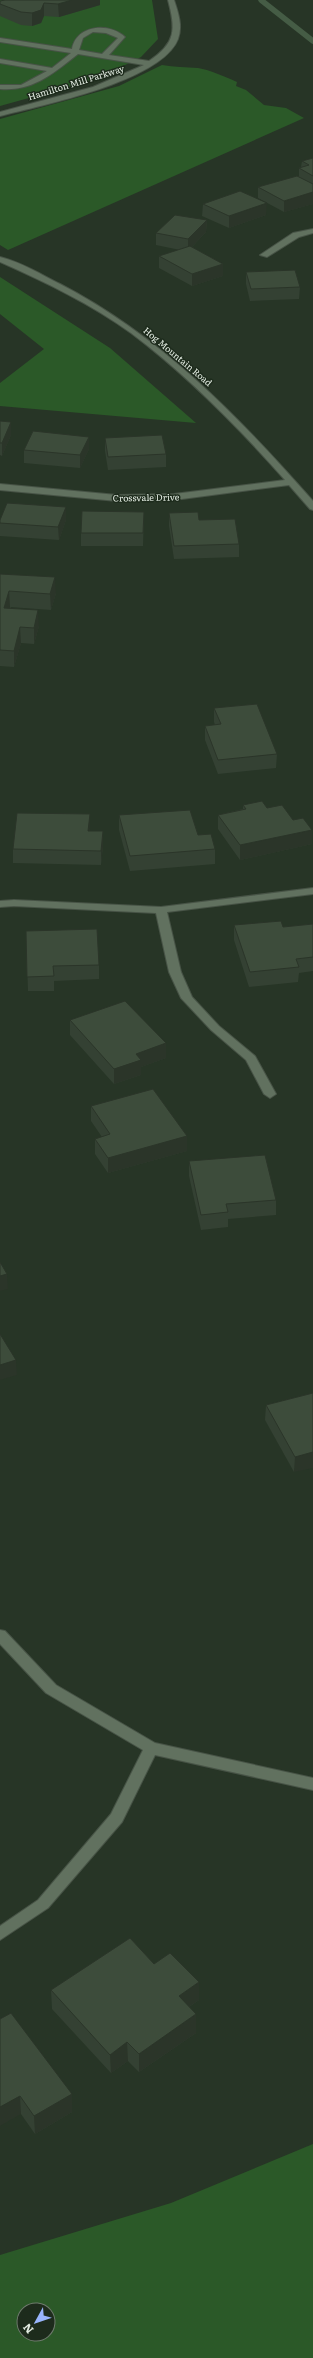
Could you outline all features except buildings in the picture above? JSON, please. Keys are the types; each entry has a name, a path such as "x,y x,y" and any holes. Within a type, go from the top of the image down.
{"street":[{"name":"Hamilton Mill Parkway","path":"0,114 103,85 144,70 161,57 174,42 178,28 171,0"},
{"path":"0,87 8,88 24,86 39,81 75,53 78,38 89,31 113,32 122,37 104,56"},
{"path":"0,40 152,64"},
{"path":"0,61 52,70"},
{"path":"264,255 296,235 313,231"},
{"name":"Hog Mountain Road","path":"0,259 73,294 133,332 209,394 292,482 313,507"},
{"name":"Crossvale Drive","path":"0,487 117,498 174,497 292,482"},
{"path":"0,904 14,902 161,910 286,893 313,891"},
{"path":"161,910 175,972 187,998 215,1028 251,1058 270,1094"},
{"path":"0,1635 51,1689 151,1748 313,1784"},
{"path":"0,1934 43,1904 117,1818 151,1748"}],"green space":[{"path":"0,0 152,0 158,39 141,57 97,79 0,106"},
{"path":"162,65 208,70 237,82 236,86 246,90 264,105 286,108 304,118 8,250 0,245 0,119 119,86"},
{"path":"0,277 110,348 196,423 0,406 0,383 44,349 0,314"},
{"path":"313,2144 313,2358 0,2358 0,2255 171,2203"}],"waterway":[{"path":"261,0 313,41"}]}
